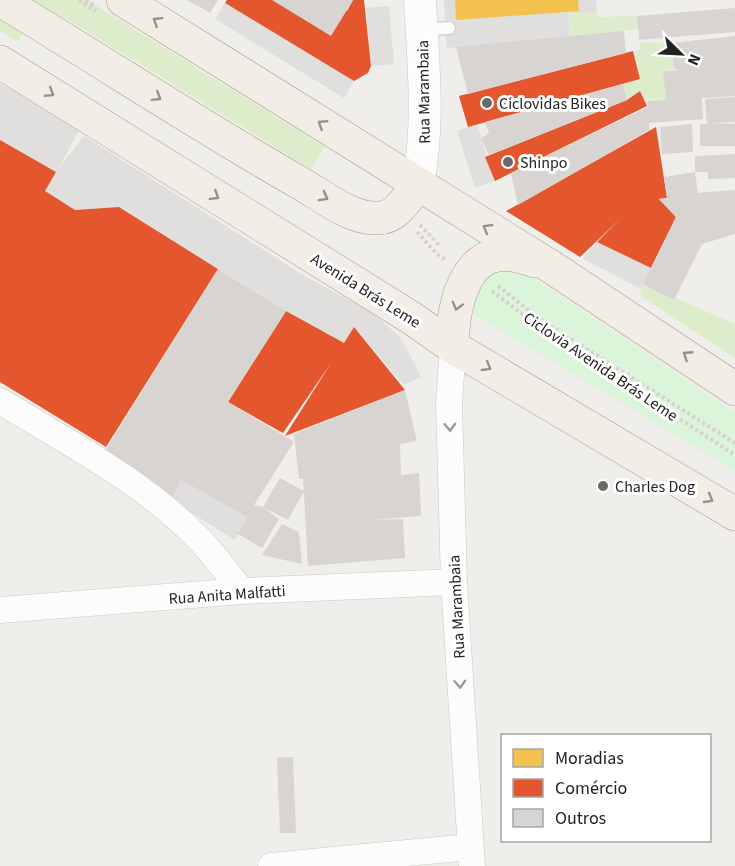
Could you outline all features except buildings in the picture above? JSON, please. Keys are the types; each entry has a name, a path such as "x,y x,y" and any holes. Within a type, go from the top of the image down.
{"main road":[{"path":"0,0 261,162 356,214 376,219 388,217 402,205 418,184"},
{"path":"123,0 553,268 735,389"},
{"name":"Avenida Brás Leme","path":"0,62 410,317 453,347 735,514"},
{"path":"453,347 454,312 472,271 486,259 506,255 553,268"}],"street":[{"name":"Rua Marambaia","path":"418,184 424,150 430,19"},
{"name":"Rua Marambaia","path":"453,347 449,402 454,582 471,857"},
{"path":"0,401 114,472 168,511 201,541 242,591"},
{"name":"Rua Anita Malfatti","path":"0,610 242,591 454,582"},
{"path":"271,866 471,857"}],"path":[{"path":"472,271 541,320 735,443"},
{"name":"Ciclovia Avenida Brás Leme","path":"472,271 540,327 735,455"}],"shaded area":[{"path":"444,0 596,0 597,12 445,21"},
{"path":"225,3 354,81 344,98 215,19"},
{"path":"389,6 394,64 371,66 366,8"},
{"path":"568,13 570,38 447,48 445,21"},
{"path":"0,83 80,128 59,168 84,136 308,278 371,312 401,338 421,377 404,385 356,329 344,343 286,311 120,207 75,210 45,191 56,172 0,140"},
{"path":"477,124 495,181 475,188 457,131"},
{"path":"597,242 651,268 641,289 583,259"},
{"path":"181,480 247,517 235,540 169,499"}],"green space":[{"path":"30,0 87,0 325,147 311,169 75,24"},
{"path":"0,9 28,28 17,42 0,31"},
{"path":"597,12 597,17 637,16 638,29 570,38 568,13"},
{"path":"639,42 672,43 674,69 663,71 666,100 644,99 640,91 627,100 623,84 640,79 634,51 640,49"},
{"path":"477,240 735,413 735,471 438,293"},
{"path":"643,284 735,324 735,358 640,296"}],"place":[{"name":"Ciclovidas Bikes","path":"487,103"},
{"name":"Shinpo","path":"508,162"},
{"name":"Charles Dog","path":"603,486"}]}
